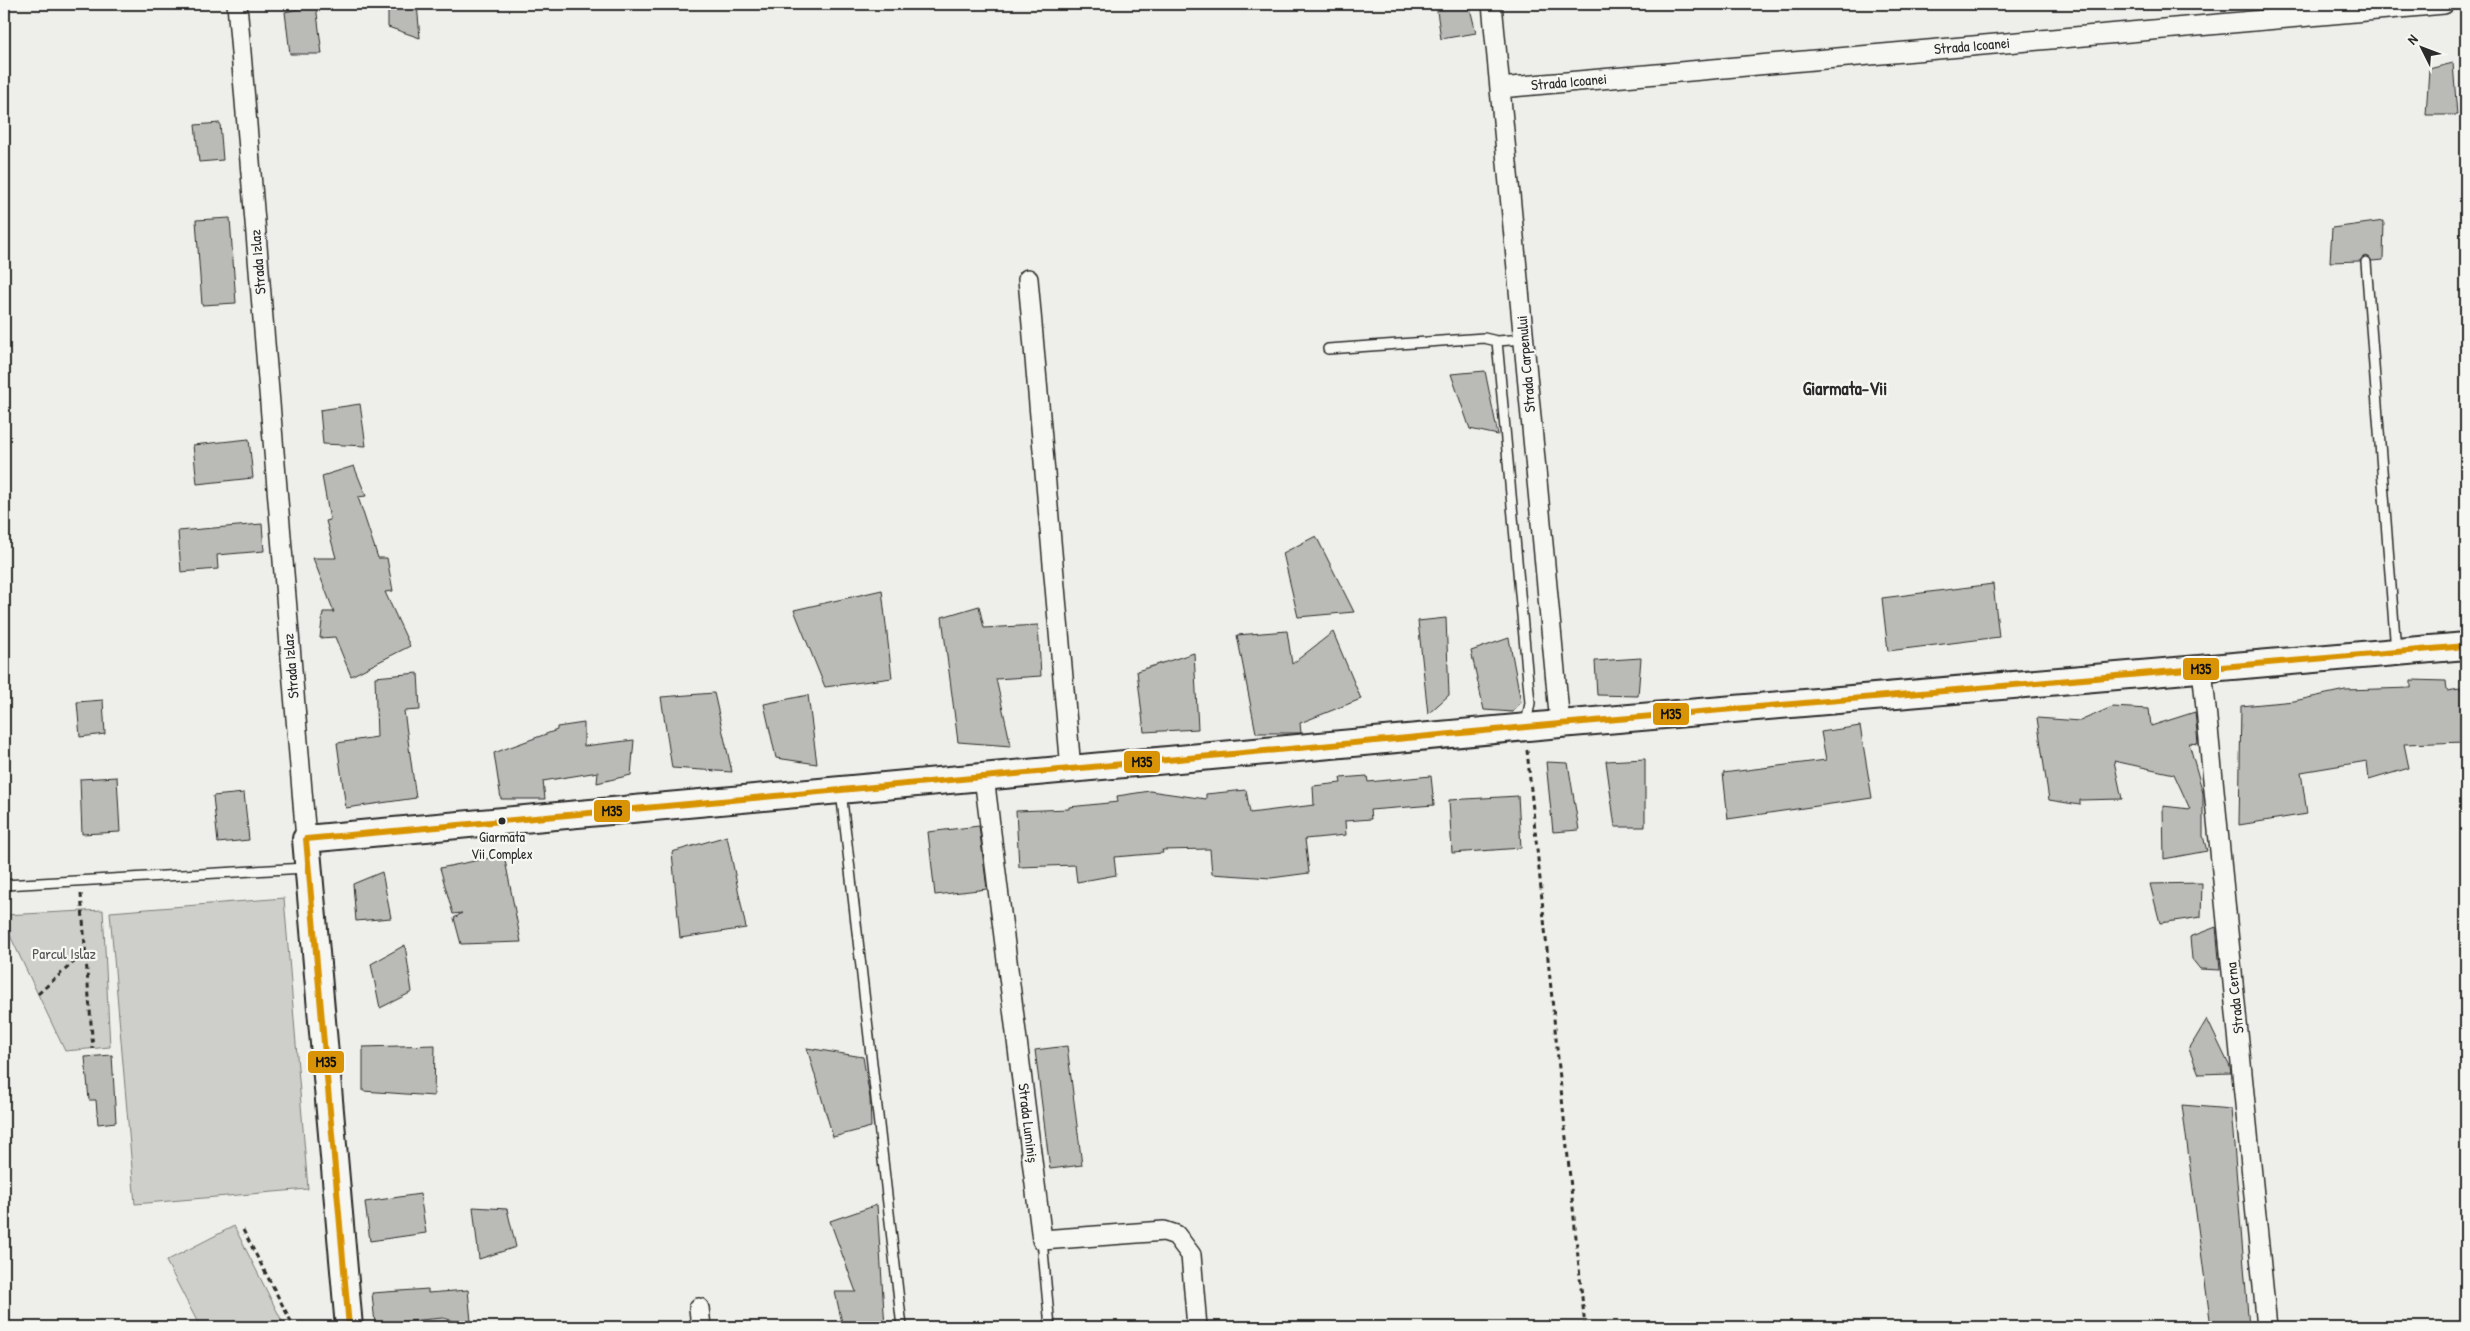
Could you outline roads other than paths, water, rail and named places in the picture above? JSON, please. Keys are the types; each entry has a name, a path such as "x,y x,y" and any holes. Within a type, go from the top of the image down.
{"street":[{"name":"Strada Izlaz","path":"237,4 308,868 349,1327"},
{"name":"Strada Carpenului","path":"1492,4 1560,724"},
{"name":"Strada Icoanei","path":"1500,88 2444,4"},
{"path":"1028,279 1070,769"},
{"path":"306,839 1525,727 2466,646"},
{"name":"Strada Cerna","path":"2202,668 2268,1327"},
{"name":"Strada Luminiș","path":"984,776 1042,1240"},
{"path":"1042,1240 1164,1232 1176,1235 1190,1255 1197,1327"},
{"path":"699,1308 701,1327"}],"lane":[{"path":"2366,262 2396,652"},
{"path":"1328,349 1484,338 1497,341 1524,339"},
{"path":"1497,341 1530,703 1525,727"},
{"path":"840,790 902,1327"},
{"path":"4,885 308,868"},
{"path":"1042,1240 1050,1327"}],"place":[{"name":"Giarmata Vii Complex","path":"502,821"}],"district":[{"name":"Giarmata-Vii","path":"1845,389"}],"park label":[{"name":"Parcul Islaz","path":"64,954"}]}
